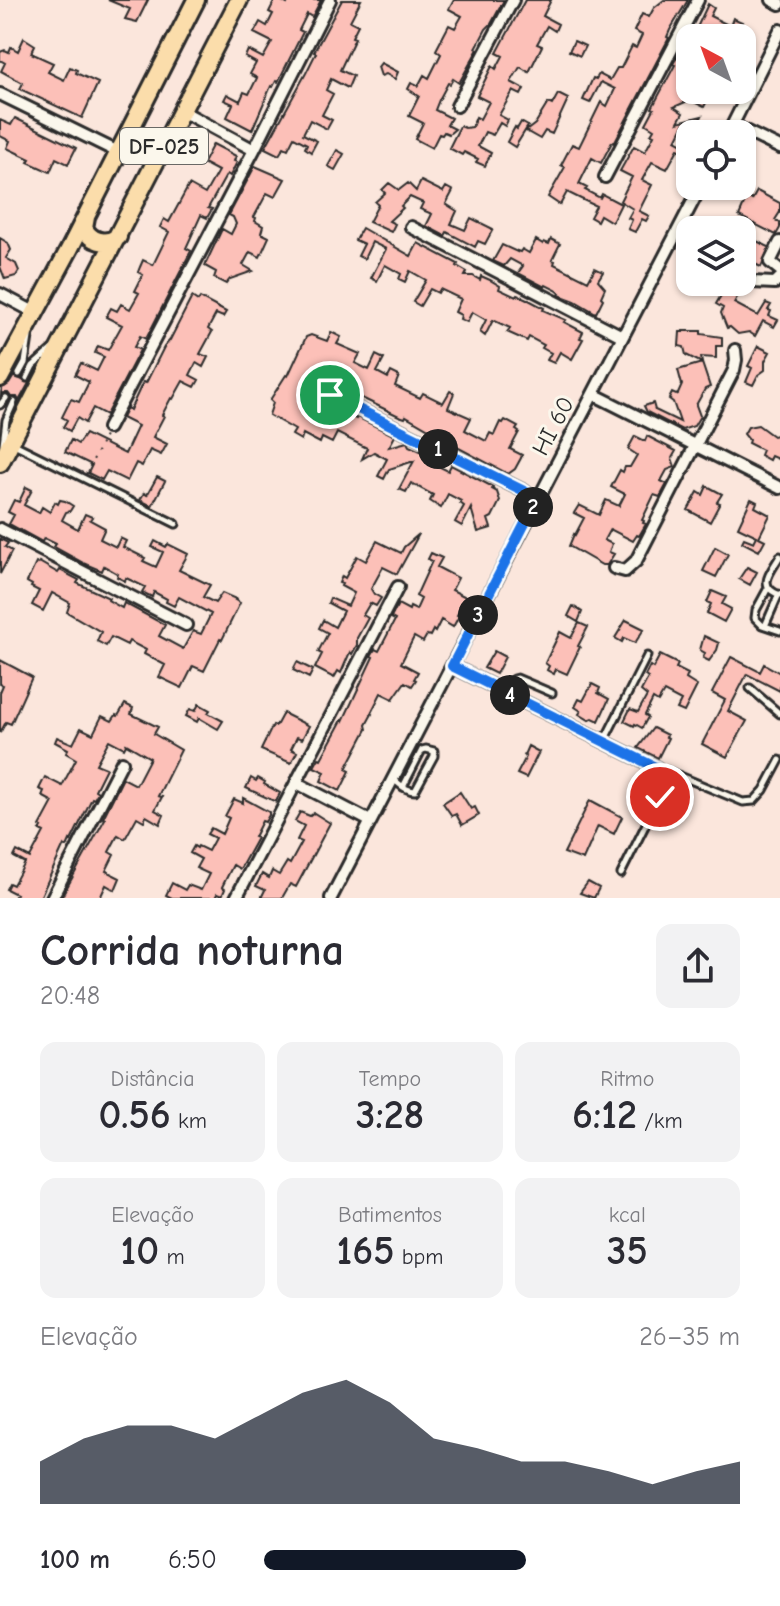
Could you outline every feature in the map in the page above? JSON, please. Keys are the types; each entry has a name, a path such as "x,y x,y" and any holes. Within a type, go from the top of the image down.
{"main road":[{"name":"DF-025","path":"0,378 196,0"},
{"name":"DF-025","path":"1,462 239,0"},
{"path":"86,215 84,228 93,239 110,242 118,237"},
{"path":"70,248 81,244 91,248 100,262 99,272"}],"street":[{"path":"108,428 330,0"},
{"path":"457,106 513,0"},
{"path":"605,177 698,0"},
{"path":"772,0 780,4"},
{"path":"735,120 780,30"},
{"path":"0,94 118,152"},
{"path":"182,111 254,150"},
{"path":"756,139 780,148"},
{"name":"HI 60","path":"331,898 694,200"},
{"path":"411,227 622,336"},
{"path":"780,242 770,262 780,270"},
{"path":"756,282 775,283 780,278"},
{"path":"0,294 32,316"},
{"path":"614,568 625,571 636,561 734,370 735,350"},
{"path":"593,394 780,488"},
{"path":"330,395 538,498"},
{"path":"0,529 186,625"},
{"path":"236,898 398,587"},
{"path":"452,666 657,768"},
{"path":"52,898 122,762"},
{"path":"297,783 370,821"}],"lane":[{"path":"19,374 25,363 32,316"},
{"path":"27,378 33,366 67,335"},
{"path":"25,363 33,366"},
{"path":"0,405 6,398"},
{"path":"1,462 3,419 14,402"},
{"path":"11,442 176,524"},
{"path":"780,556 755,614 758,622 780,631"},
{"path":"765,626 780,594 768,588"},
{"path":"604,741 647,656"},
{"path":"505,692 517,678 552,693"},
{"path":"750,688 780,714"},
{"path":"393,778 403,787 408,791 415,791 434,751 422,750 403,787"},
{"path":"657,768 743,802 754,801 764,790 780,760"},
{"path":"621,874 664,788 657,768"}],"path":[{"path":"84,478 108,428"}],"building":[{"path":"108,0 148,0 137,22 125,19 130,9"},
{"path":"275,0 287,4 289,0 321,0 312,17 307,14 299,30 303,32 278,82 271,86 252,130 227,117 233,104 224,100 227,94 240,101 244,92 249,94 257,78 250,74 256,63 245,57 248,50 263,58 272,42 254,33 260,22 267,26"},
{"path":"342,0 361,0 350,21 358,25 352,37 355,38 340,70 353,76 348,88 331,79 326,90 333,94 322,115 332,120 327,129 310,120 303,134 317,141 311,152 305,148 307,144 294,137 288,149 284,147 279,155 265,148"},
{"path":"454,0 504,0 459,83 453,79 448,83 439,100 435,110 451,118 447,125 455,129 449,134 439,134 432,148 415,139 423,123 409,116 419,96 408,89 411,83 418,86 424,75 429,78 441,54 436,50 449,25 455,28 462,16 449,9"},
{"path":"525,0 551,0 543,16 558,24 555,31 547,26 537,44 542,46 529,72 520,67 511,82 524,89 521,95 513,91 499,115 508,120 505,126 500,123 493,135 485,132 478,146 491,153 485,166 464,152 462,155 449,148 460,126 472,127 489,102 477,96 492,66 496,69 503,56 497,53"},
{"path":"664,0 688,0 614,143 601,163 592,158 579,184 600,198 602,194 621,204 612,222 600,215 597,221 590,217 596,206 567,192 560,205 548,197 565,167 561,165 572,144 579,147 601,102 607,106 615,89 601,82 590,103 583,100 593,78 596,79 599,74 610,80 617,68 621,68 632,46 636,48 642,35 634,31 642,14 649,17"},
{"path":"708,4 714,8 710,16 726,24 699,24"},
{"path":"733,18 741,24 731,24"},
{"path":"24,38 35,45 31,53 53,63 48,72 64,80 70,67 98,83 82,118 20,89 23,83 1,71 5,63 0,60 0,52 9,52 11,47 18,51"},
{"path":"574,41 585,46 580,56 569,51"},
{"path":"676,59 676,104 681,104 674,107 683,113 676,120 676,153 667,169 652,162 642,180 652,185 639,211 649,216 646,221 642,219 635,232 628,229 632,220 628,218 633,209 620,201 632,177 620,171 634,146 645,152 654,135 651,134 654,129 646,124"},
{"path":"381,63 398,72 395,79 386,74 381,76 378,67"},
{"path":"558,94 568,99 552,134 545,131 540,139 526,131 535,124 548,103 552,105"},
{"path":"15,118 76,148 68,164 56,158 50,172 7,148 10,141 0,136 0,120 11,125"},
{"path":"521,122 528,126 515,147 507,142"},
{"path":"213,144 236,156 234,161 237,162 208,208 212,209 207,218 201,215 186,248 191,251 146,339 140,336 134,347 140,350 106,415 93,408 85,423 77,418 70,431 63,427 67,420 62,417 71,399 79,402 89,382 75,375 81,363 97,371 104,357 95,353 98,346 108,350 122,325 106,317 111,308 117,311 121,304 130,309 139,293 135,291 143,275 138,272 143,260 153,265 169,232 160,227 164,219 169,222 189,185 205,194 218,171 203,163"},
{"path":"337,150 344,154 335,170 328,166"},
{"path":"255,166 285,179 275,197 267,193 254,217 263,226 261,233 269,237 260,257 250,252 243,265 253,271 230,279 226,284 214,278 216,272 205,266 222,229 231,234 236,224 229,215"},
{"path":"421,181 443,192 446,187 453,191 446,204 457,211 451,224 465,230 471,218 493,229 485,244 478,241 475,247 447,232 445,236 426,226 432,214 420,209 423,203 410,197 389,221 395,224 391,232 369,222 378,205 375,202 385,193 382,190 389,183 399,190 408,183 416,191"},
{"path":"756,193 780,203 780,212 775,220 780,223 780,228 776,235 756,225 756,216 739,216 746,200 756,200"},
{"path":"362,228 411,256 418,243 458,264 467,272 465,276 480,280 481,276 500,286 499,289 525,298 566,320 564,322 583,332 580,338 583,339 572,359 560,352 554,363 547,360 551,353 542,348 544,345 529,337 527,341 507,332 510,328 493,320 485,336 480,332 486,320 472,312 467,322 460,319 461,315 455,312 461,299 440,289 438,293 430,289 420,306 413,302 426,280 410,271 405,282 399,279 401,274 385,265 377,281 371,278 386,249 372,242 364,259 358,256 364,244 355,240"},
{"path":"0,238 8,243 11,250 6,258 16,264 19,271 16,276 5,279 0,271"},
{"path":"551,239 560,244 552,260 554,264 588,281 595,268 603,272 598,280 605,288 596,313 518,273 523,266 510,259 504,266 493,261 502,245 517,252 522,249 529,253 536,240 549,244"},
{"path":"756,241 769,247 761,267 756,264"},
{"path":"721,296 738,296 734,303 758,316 766,303 771,305 769,316 778,320 774,327 763,321 755,336 749,332 738,334 727,328 721,313 723,308 716,304"},
{"path":"192,297 226,312 223,317 216,314 208,329 212,332 200,354 208,357 203,367 196,363 190,375 199,380 195,387 183,381 162,415 153,437 167,444 161,455 150,450 142,466 136,463 127,481 107,471 102,480 88,473 92,465 65,452 71,440 78,444 85,434 125,454 138,426 122,418 127,408 130,410 143,382 146,383"},
{"path":"701,331 701,334 722,337 722,346 716,346 716,358 701,357 702,363 686,355 684,347 679,346 680,332"},
{"path":"331,332 341,337 337,344 360,354 355,363 369,370 376,355 384,359 377,372 388,378 391,372 399,376 395,386 420,398 423,393 443,403 450,391 454,393 448,408 471,418 465,430 486,441 490,433 494,435 500,422 505,420 518,427 516,430 519,432 510,449 522,455 515,469 508,474 436,436 406,416 399,416 341,388 348,374 325,362 315,382 310,379 304,391 308,393 303,402 329,415 334,406 395,436 389,447 407,442 409,446 439,459 436,465 448,471 451,465 493,487 500,501 488,519 491,528 478,532 471,508 462,526 455,522 464,506 448,494 441,508 430,501 433,495 411,483 406,492 399,489 414,461 389,469 384,479 378,476 387,459 374,452 362,459 367,448 337,433 332,443 322,438 320,443 303,434 301,440 292,435 295,430 269,415 273,403 270,400 288,376 306,337 311,335 327,341"},
{"path":"758,346 770,352 765,361 765,370 753,385 746,382 752,368 748,366"},
{"path":"702,363 710,387 705,389 696,405 700,416 694,426 682,430 647,412 644,406 653,403 655,410 680,422 669,399 672,393 678,394 682,385 678,370"},
{"path":"14,376 29,383 19,401 8,393 0,397 2,388"},
{"path":"758,425 773,436 780,434 780,460 771,456 769,460 760,455 762,450 748,443 744,434 748,427"},
{"path":"635,436 645,441 647,436 676,451 672,458 675,467 667,470 661,481 667,484 660,497 654,495 642,520 646,524 639,536 633,541 610,529 604,540 612,544 609,552 614,554 607,565 602,565 569,546 584,518 574,513 579,505 599,515 606,500 619,506 625,494 611,487 620,470 623,472 625,467 630,467 637,455 628,449"},
{"path":"157,477 165,481 152,506 140,500 144,493 147,495"},
{"path":"707,486 722,494 710,522 688,510 698,492 703,495"},
{"path":"26,487 32,490 24,505 39,513 42,507 50,512 55,502 65,501 73,506 62,520 78,529 85,514 92,517 90,520 105,528 100,539 116,547 120,538 126,541 123,547 156,567 163,552 152,547 155,541 188,554 179,570 210,585 203,597 215,603 222,593 240,603 204,671 193,666 182,688 159,677 165,665 144,654 146,650 129,641 127,645 111,637 106,646 97,641 101,632 67,612 70,603 52,593 43,611 32,605 39,591 27,582 39,562 79,580 77,583 109,598 122,608 124,603 165,625 159,636 183,649 193,631 201,634 211,614 179,597 174,606 154,592 152,597 142,592 145,587 117,577 118,574 104,566 102,571 83,563 54,547 56,544 44,538 42,542 9,524 14,515 8,512 14,500 19,502"},
{"path":"751,499 757,502 755,507 770,515 759,537 765,540 759,551 742,542 744,538 754,542 757,536 738,527"},
{"path":"419,534 397,574 383,567 371,589 381,598 376,606 370,603 363,615 368,618 341,673 338,671 334,678 315,668 322,654 318,652 328,633 319,628 323,620 335,627 343,611 328,603 330,598 348,606 354,593 339,583 357,556 366,561 377,541 401,553"},
{"path":"0,539 8,543 5,547 12,551 0,574"},
{"path":"715,547 728,554 716,577 703,571"},
{"path":"431,553 442,558 437,567 458,578 452,590 466,597 459,616 453,627 441,620 435,632 433,630 430,636 427,635 423,642 414,637 401,663 418,672 416,680 412,686 405,682 393,699 381,693 346,769 350,771 340,791 321,781 325,772 314,767 343,721 371,656 375,649 379,651 395,620 391,618 398,604 416,610 421,599 416,596 432,561 428,559"},
{"path":"747,567 757,572 750,585 739,579"},
{"path":"712,591 726,597 722,604 731,609 724,622 707,613 711,604 707,602"},
{"path":"573,606 582,612 578,622 568,616"},
{"path":"626,620 644,629 635,643 615,638"},
{"path":"579,623 588,627 567,674 556,669 554,674 547,670 549,666 545,663 560,632 571,638"},
{"path":"704,636 719,643 709,661 703,658 705,653 700,650"},
{"path":"494,651 505,657 496,674 484,668"},
{"path":"660,655 678,664 676,668 688,674 686,679 697,686 684,712 677,709 681,701 664,692 658,702 653,699 642,728 634,726 624,721 630,709 638,712 647,696 641,691 648,678 645,676"},
{"path":"731,657 760,672 764,664 780,673 780,691 747,674 728,711 747,721 727,757 702,744 725,700 712,693"},
{"path":"0,660 32,677 11,724 6,722 0,733 0,692 3,685 0,684"},
{"path":"297,662 313,670 309,678 293,670"},
{"path":"592,684 600,688 598,693 609,699 599,721 589,720 579,714 581,711 575,707 579,699 583,701"},
{"path":"125,704 133,708 131,714 158,727 154,734 181,750 158,796 162,797 155,810 164,815 160,824 146,816 144,821 137,817 125,839 118,835 109,852 114,855 106,871 120,878 115,890 106,885 100,898 61,898 105,819 123,778 136,785 150,758 126,744 124,748 109,740 96,764 106,768 95,790 98,792 71,841 67,847 64,845 40,898 14,898 16,894 6,889 9,883 13,885 25,863 14,857 17,851 30,858 44,832 40,826 53,802 42,796 44,791 39,789 45,777 62,786 76,759 66,753 68,749 55,742 57,737 73,744 81,728 93,734 102,716 112,721"},
{"path":"199,704 223,721 218,729 199,718 197,722 186,716 190,709 195,711"},
{"path":"283,713 309,726 302,739 297,737 291,749 297,752 291,763 261,750 273,725 276,726"},
{"path":"653,728 668,738 658,758 638,748"},
{"path":"528,746 539,752 526,778 517,774"},
{"path":"251,778 256,781 258,778 280,793 276,802 246,788"},
{"path":"460,792 479,815 462,825 456,814 452,816 443,803"},
{"path":"243,798 269,812 269,815 265,822 262,821 254,837 257,838 240,869 233,865 222,887 225,889 222,896 172,898 166,895 172,883 185,890 188,885 201,890 209,874 196,868 201,859 190,853 194,846 208,851 215,838 207,834 211,828 222,834 229,818 225,816 234,799 243,803"},
{"path":"590,800 622,817 614,834 598,826 583,860 564,853"},
{"path":"300,812 310,816 314,813 330,823 296,887 290,884 282,898 261,898 265,890 256,886 262,874 269,878 272,871 279,875 287,862 290,864 302,842 297,840 304,826 295,821"},
{"path":"588,882 599,888 594,898 580,893"}],"route":[{"path":"330,395 538,498 452,666 657,768 664,782 660,797"}]}
